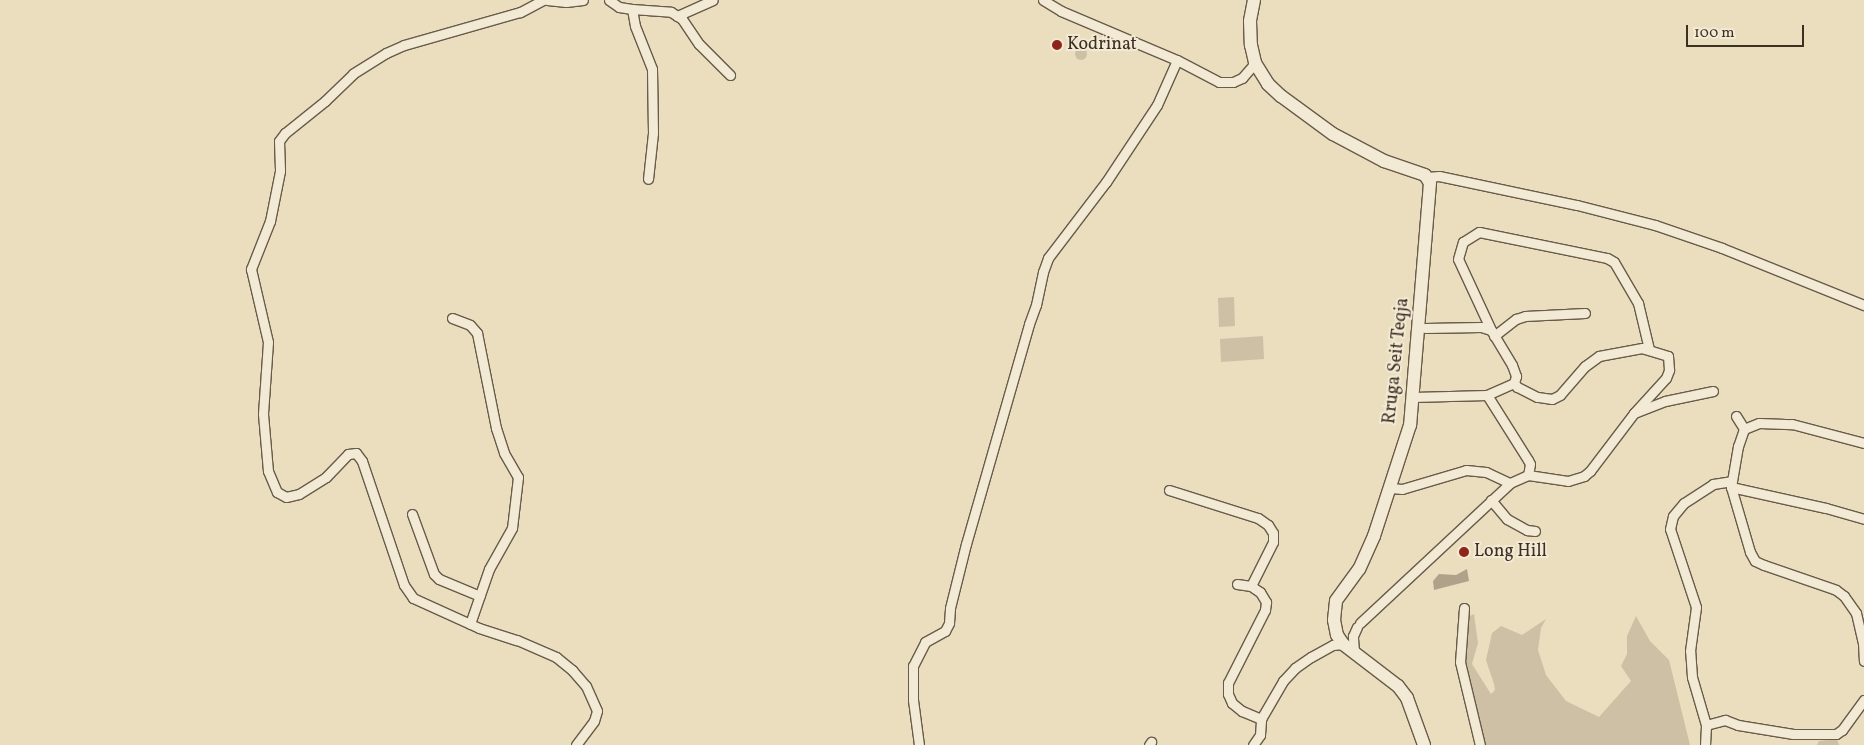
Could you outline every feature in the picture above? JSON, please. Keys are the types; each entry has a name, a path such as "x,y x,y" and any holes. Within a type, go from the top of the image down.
{"main road":[{"path":"1254,0 1250,22 1251,45 1255,63 1268,84 1281,96 1333,134 1384,161 1427,177"},
{"name":"Rruga Seit Teqja","path":"1343,644 1337,635 1334,620 1336,601 1359,569 1374,536 1410,425 1431,186 1427,177"},
{"path":"1343,644 1398,686 1407,698 1424,745"}],"street":[{"path":"543,0 520,12 404,45 386,53 354,74 325,101 285,132 279,141 280,172 270,221 251,269 268,342 263,414 268,470 277,492 286,497 298,494 326,477 348,454 356,453 362,461 408,593 419,602 470,624 538,648 556,657 572,670 586,686 597,711 591,726 576,745"},
{"path":"547,0 566,2 583,0"},
{"path":"609,0 619,7 672,12 678,16 699,44 730,75"},
{"path":"678,16 713,0"},
{"path":"1043,0 1061,11 1177,60 1210,78 1227,83 1242,78 1255,63"},
{"path":"632,9 635,26 652,68 653,133 648,179"},
{"path":"919,745 913,700 913,666 917,654 925,642 945,631 949,624 950,608 966,544 1026,332 1036,305 1042,272 1048,258 1106,182 1158,106 1177,60"},
{"path":"1427,177 1439,176 1577,204 1655,225 1722,248 1864,305"},
{"path":"1413,397 1487,395 1514,382 1516,376 1512,365 1493,333 1458,259 1463,242 1479,232 1607,258 1614,262 1638,303 1649,348"},
{"path":"1493,333 1516,318 1525,316 1585,314"},
{"path":"452,318 470,325 476,333 496,428 504,453 518,477 512,528 489,569 470,624"},
{"path":"1425,328 1481,327 1493,333"},
{"path":"1354,652 1353,636 1359,625 1510,483 1528,475 1568,481 1584,476 1599,460 1634,413 1661,384 1669,370 1668,356 1649,348 1627,350 1599,356 1585,366 1560,395 1552,399 1537,397 1517,387 1514,382"},
{"path":"1634,413 1665,401 1713,391"},
{"path":"1487,395 1528,460 1528,475"},
{"path":"1736,416 1744,429"},
{"path":"1864,443 1792,424 1759,423 1744,429 1738,446 1731,484 1747,544 1755,561 1836,590 1844,596 1856,613 1863,643 1864,661"},
{"path":"1391,488 1402,489 1466,470 1486,472 1510,483"},
{"path":"1705,745 1706,724 1691,668 1690,651 1696,607 1670,529 1673,516 1684,504 1713,484 1731,484 1864,519"},
{"path":"1168,490 1258,518 1268,525 1273,532 1273,542 1252,586"},
{"path":"1491,500 1507,519 1527,530 1535,531"},
{"path":"412,514 434,574 480,596"},
{"path":"1237,584 1252,586 1260,592 1266,602 1265,610 1228,683 1228,694 1232,703 1242,711 1261,719"},
{"path":"1464,608 1460,662 1480,745"},
{"path":"1253,745 1260,735 1261,719 1276,691 1295,668 1333,645 1343,644"},
{"path":"1706,724 1725,720 1738,725 1793,734 1836,734 1842,730 1864,700"}],"shaded area":[{"path":"1079,48 1083,48 1087,54 1083,60 1079,60 1075,56 1075,52"},
{"path":"1234,297 1235,326 1219,327 1218,298"},
{"path":"1263,336 1264,359 1221,362 1220,339"},
{"path":"1467,569 1469,581 1434,590 1433,581 1439,574 1456,575"},
{"path":"1474,614 1478,643 1472,664 1491,694 1495,690 1486,660 1492,633 1501,626 1522,635 1546,619 1541,628 1538,650 1546,675 1566,701 1599,717 1631,681 1621,666 1627,654 1627,636 1636,616 1650,641 1669,660 1690,745 1483,745 1463,661 1466,618"},
{"path":"1837,739 1839,745 1817,745 1819,741"}],"place":[{"name":"Kodrinat","path":"1057,45"},
{"name":"Long Hill","path":"1464,552"}]}
